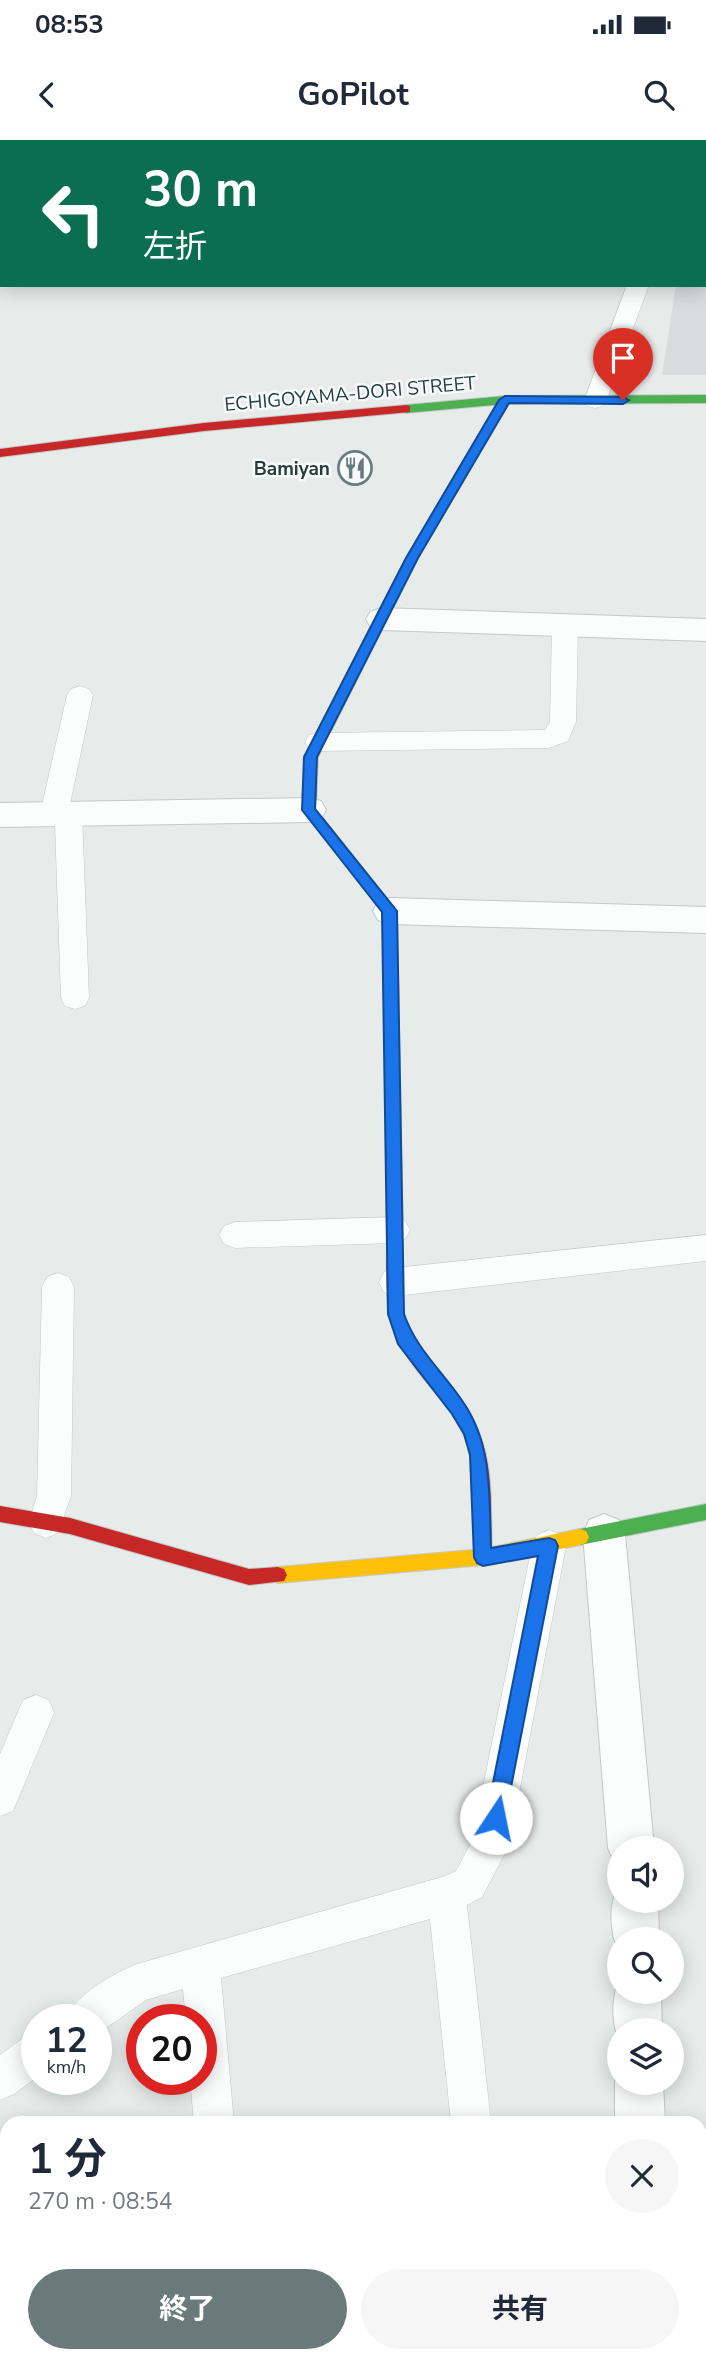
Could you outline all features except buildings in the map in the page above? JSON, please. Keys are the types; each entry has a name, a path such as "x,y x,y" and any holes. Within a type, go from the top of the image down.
{"street":[{"name":"ECHIGOYAMA-DORI STREET","path":"0,453 204,427 505,400 706,399"},
{"path":"483,1557 478,1455 471,1432 458,1408 404,1339 396,1314 390,911 309,810 311,757 318,742 412,558 505,400"},
{"path":"381,619 565,628 706,630"},
{"path":"0,814 309,810"},
{"path":"390,911 706,920"},
{"path":"0,1514 70,1526 249,1577 483,1557 549,1546 706,1512"},
{"path":"604,1534 630,1836"},
{"path":"639,2095 640,2116"}],"lane":[{"path":"595,401 637,287"},
{"path":"318,742 548,739 559,734 563,722 565,628"},
{"path":"75,998 61,813 80,695"},
{"path":"235,1235 394,1230"},
{"path":"395,1282 706,1248"},
{"path":"46,1522 54,1496 58,1287"},
{"path":"107,2004 137,1983 447,1895 469,1884 490,1846 549,1546"},
{"path":"0,1798 36,1713"},
{"path":"447,1895 470,2116"},
{"path":"201,1966 213,2116"}],"shaded area":[{"path":"676,287 706,287 706,375 662,375"}],"traffic: fast":[{"path":"406,409 505,400 706,399"},
{"path":"310,785 309,810 390,911 395,1245"},
{"path":"580,1537 706,1512"}],"traffic: slow":[{"path":"310,785 311,757 412,558 505,400"},
{"path":"278,1575 483,1557 580,1537"}],"traffic: jam":[{"path":"0,453 204,427 406,409"},
{"path":"395,1245 394,1294 400,1329 412,1352 463,1418 475,1444 481,1475 483,1557"},
{"path":"0,1514 70,1526 249,1577 278,1575"}],"place":[{"name":"Bamiyan","path":"355,468"}],"route":[{"path":"496,1818 549,1546 483,1557 478,1455 471,1432 458,1408 404,1339 396,1314 390,911 309,810 311,757 412,558 505,400 623,400"}]}
